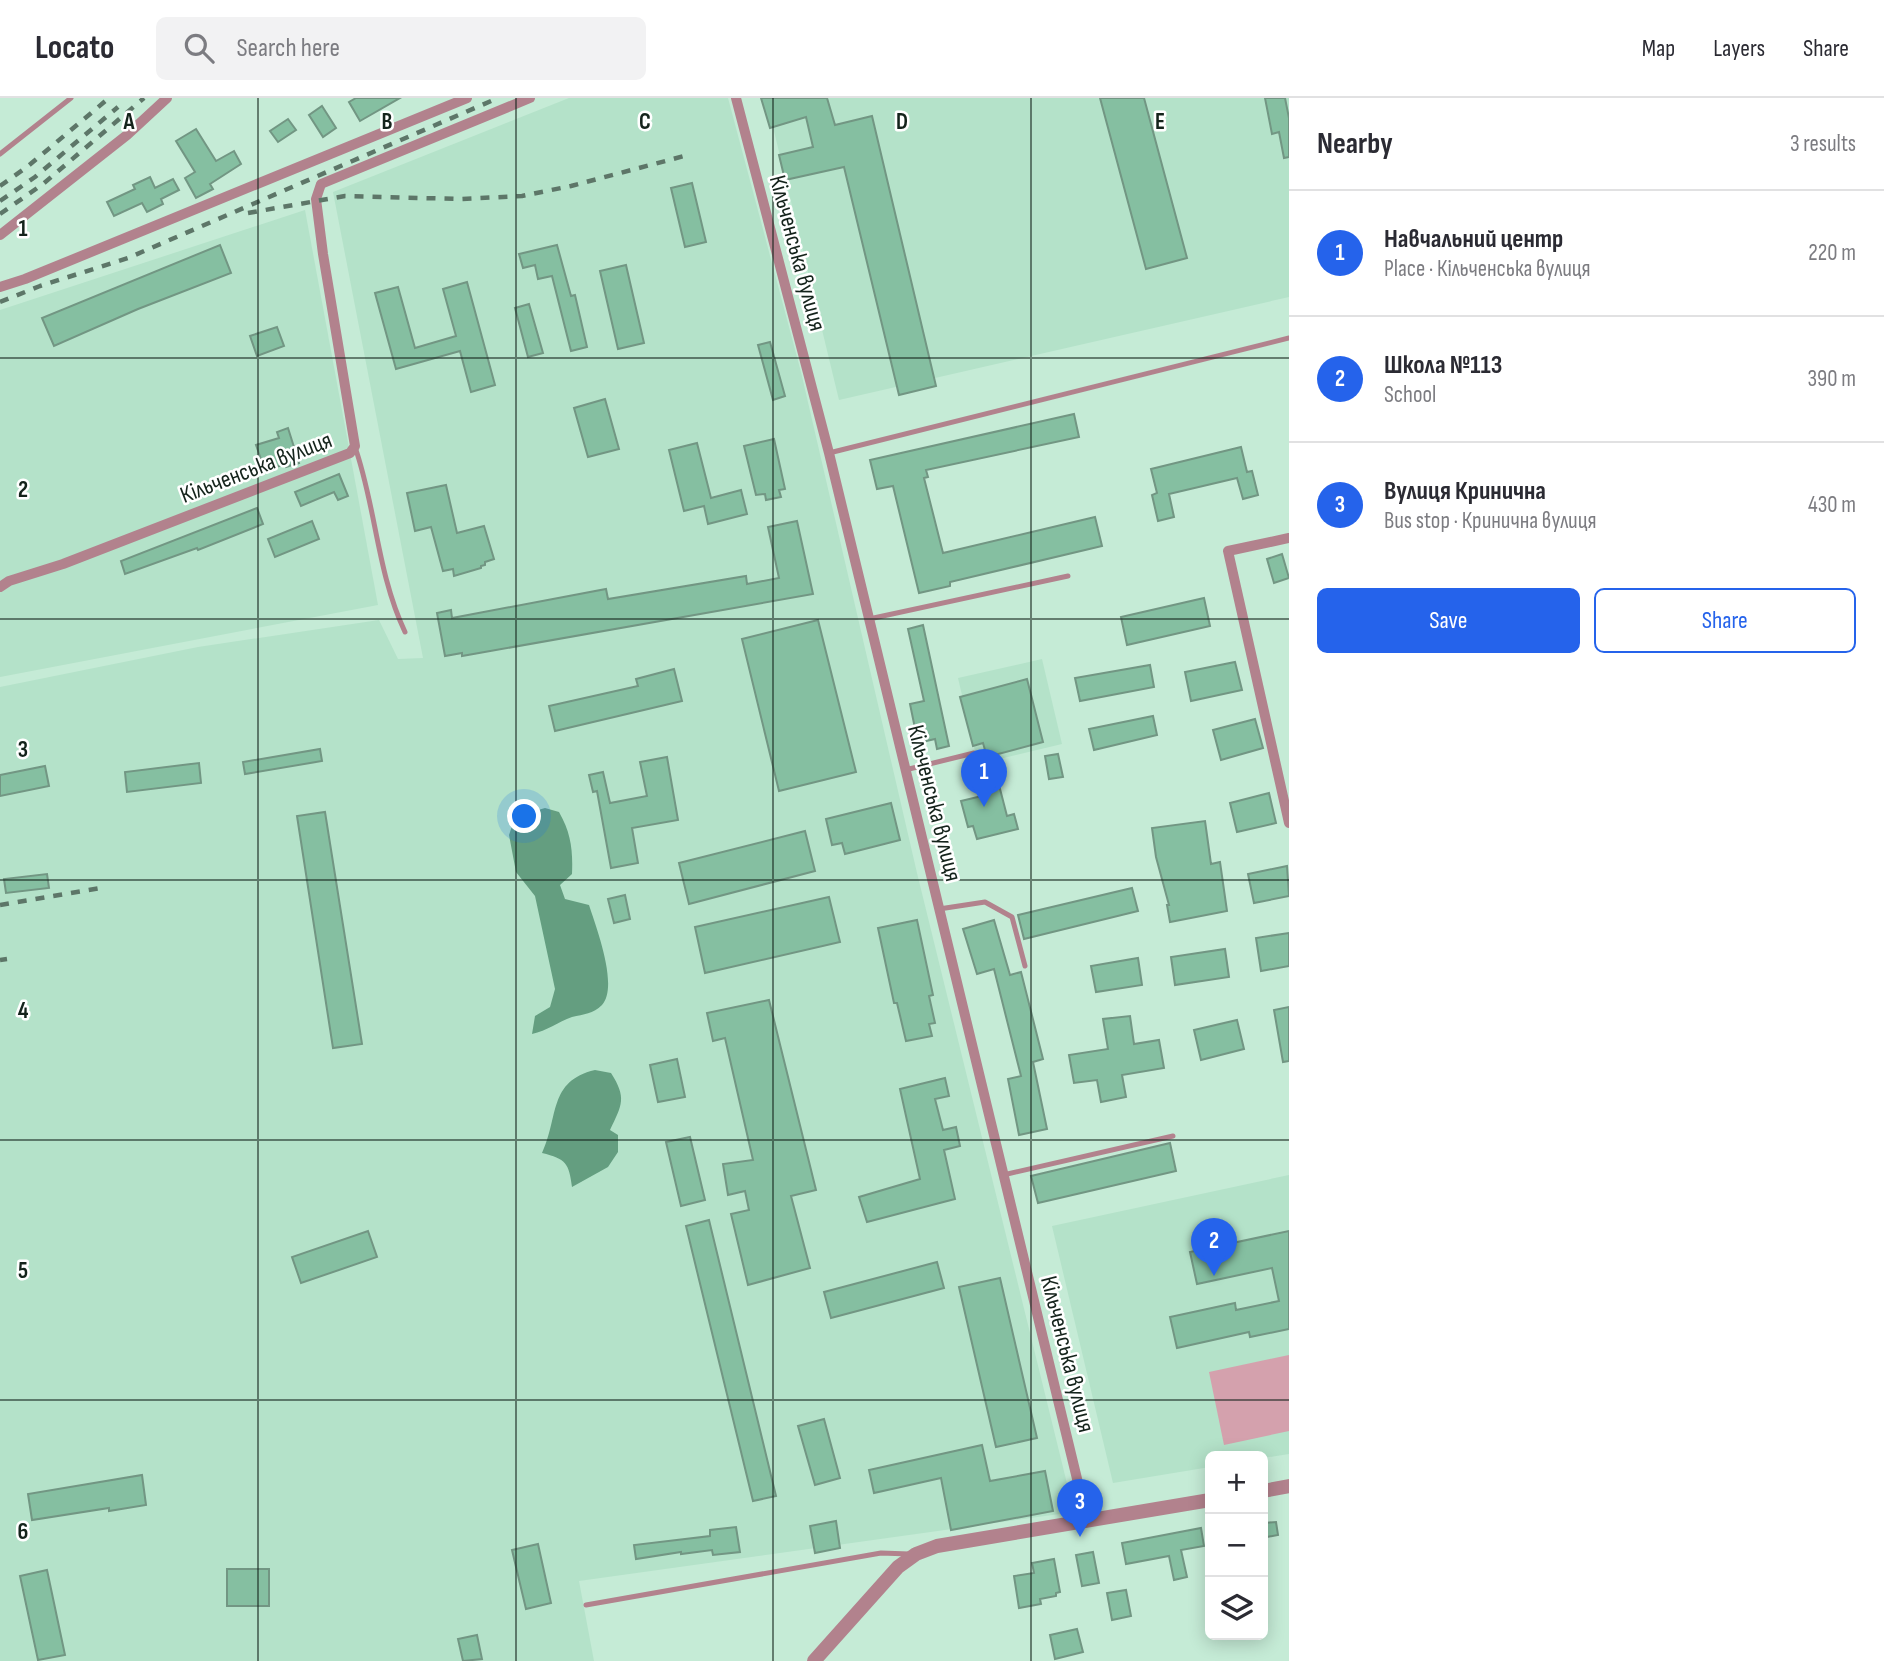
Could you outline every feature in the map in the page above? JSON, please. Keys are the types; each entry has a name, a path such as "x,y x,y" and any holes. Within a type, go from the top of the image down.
{"street":[{"path":"0,235 127,135 167,98"},
{"path":"0,287 38,274 467,98"},
{"name":"Кільченська вулиця","path":"0,587 9,581 63,564 350,453 355,446 316,200 321,184 530,98"},
{"name":"Кільченська вулиця","path":"736,98 829,453 1087,1520"},
{"path":"1289,538 1227,551 1289,822"},
{"path":"1277,771 1289,769"},
{"path":"1268,1490 1289,1486"},
{"path":"814,1661 898,1567 916,1554 937,1546 1205,1501"}],"lane":[{"path":"0,154 71,98"},
{"path":"829,453 1289,338"},
{"path":"355,446 392,607 405,632"},
{"path":"869,619 1068,576"},
{"path":"905,770 974,753"},
{"path":"939,909 985,902 1012,917 1025,966"},
{"path":"1003,1175 1173,1136"},
{"path":"586,1605 881,1553 916,1554"}],"shaded area":[{"path":"569,98 728,98 801,372 917,873 1074,1512 579,1581 594,1661 0,1661 0,687 198,647 379,620 398,659 423,658 333,192"},
{"path":"766,98 1289,98 1289,297 839,400"},
{"path":"305,210 378,605 0,677 0,310"},
{"path":"1042,659 1062,744 978,764 958,678"},
{"path":"545,808 559,812 569,835 572,874 560,885 565,899 589,905 601,941 608,984 607,996 595,1010 532,1034 535,1016 550,1007 555,989 535,896 516,872 509,835 513,823 528,813"},
{"path":"595,1070 611,1073 621,1095 620,1108 610,1130 618,1135 618,1152 608,1167 572,1187 565,1163 542,1153 562,1092 580,1075"},
{"path":"1289,1175 1289,1454 1268,1457 1268,1451 1205,1451 1205,1468 1113,1483 1052,1226"},
{"path":"1289,1355 1289,1431 1224,1445 1209,1372"}],"building":[{"path":"356,98 400,98 360,121 349,102"},
{"path":"761,98 827,98 835,125 872,116 936,386 899,395 844,167 785,180 779,155 813,147 806,117 770,128"},
{"path":"1100,98 1144,98 1187,258 1146,269"},
{"path":"1265,98 1285,98 1289,118 1289,157 1284,158 1279,132 1272,134"},
{"path":"322,106 336,128 323,137 309,115"},
{"path":"288,119 296,130 278,142 270,131"},
{"path":"196,129 216,161 234,151 241,164 210,184 213,189 196,198 185,178 195,172 176,141"},
{"path":"150,177 155,188 173,179 179,190 161,199 163,204 147,212 142,203 114,216 107,202 135,189 133,185"},
{"path":"692,183 706,242 685,247 671,188"},
{"path":"220,245 231,273 138,309 54,346 42,318"},
{"path":"557,245 571,296 575,295 587,347 571,351 552,276 538,279 535,265 523,268 519,254"},
{"path":"626,265 644,343 618,349 600,271"},
{"path":"467,282 495,385 471,392 460,351 396,369 375,293 398,287 415,348 456,336 443,289"},
{"path":"529,304 543,353 528,357 515,308"},
{"path":"277,327 284,346 257,356 250,336"},
{"path":"770,342 785,396 773,400 758,345"},
{"path":"605,399 619,449 588,457 574,408"},
{"path":"1074,414 1079,437 926,470 928,477 924,478 943,553 1095,517 1102,546 950,582 950,586 919,593 893,486 877,489 870,460"},
{"path":"288,428 299,463 286,467 285,464 265,471 256,445 279,438 277,432"},
{"path":"774,439 785,489 779,490 781,497 766,500 765,494 756,495 744,446"},
{"path":"697,443 711,498 741,490 747,514 708,524 704,506 684,511 669,450"},
{"path":"1241,447 1247,472 1252,471 1258,495 1243,499 1237,478 1169,494 1174,517 1158,521 1152,495 1157,493 1151,469"},
{"path":"339,474 348,496 338,500 334,492 301,506 295,492"},
{"path":"446,485 457,533 484,526 494,559 485,562 481,568 454,576 453,569 443,571 431,527 415,531 407,493"},
{"path":"257,508 263,524 198,550 197,548 125,574 121,561"},
{"path":"312,521 319,539 275,557 268,539"},
{"path":"797,521 813,594 462,656 462,653 445,656 437,613 451,610 452,618 606,589 608,599 746,576 747,584 779,578 768,527"},
{"path":"1282,554 1289,578 1274,583 1267,559"},
{"path":"1204,598 1210,626 1127,645 1121,617"},
{"path":"818,620 856,772 779,791 742,639"},
{"path":"923,625 949,746 937,749 935,739 918,743 910,704 924,701 908,629"},
{"path":"1235,662 1242,690 1191,701 1185,672"},
{"path":"1150,665 1154,687 1080,701 1075,678"},
{"path":"674,669 682,701 555,731 549,706 638,686 636,679"},
{"path":"1027,679 1043,742 987,757 983,743 973,746 960,697"},
{"path":"1153,716 1157,735 1094,750 1089,729"},
{"path":"1255,719 1263,748 1221,760 1213,730"},
{"path":"320,749 322,761 245,774 243,762"},
{"path":"1058,754 1063,777 1049,779 1045,756"},
{"path":"667,757 678,820 632,828 638,863 611,868 597,791 593,792 589,775 603,772 610,803 647,796 640,762"},
{"path":"199,763 201,783 127,792 125,772"},
{"path":"45,766 49,786 0,796 0,775"},
{"path":"999,785 1007,816 1014,814 1018,829 977,839 973,826 968,827 961,801 986,795 984,789"},
{"path":"1269,793 1276,823 1237,832 1230,803"},
{"path":"891,803 900,840 845,854 842,843 832,845 826,819"},
{"path":"325,812 362,1044 333,1048 297,816"},
{"path":"1205,821 1211,864 1220,862 1227,911 1170,922 1169,905 1156,857 1152,828"},
{"path":"805,831 815,871 689,904 679,863"},
{"path":"1287,866 1289,896 1254,903 1248,874"},
{"path":"47,874 49,888 6,893 4,879"},
{"path":"1132,888 1138,911 1024,939 1018,915"},
{"path":"625,895 630,919 614,923 608,899"},
{"path":"829,897 840,942 705,973 695,927"},
{"path":"917,920 933,995 929,996 935,1023 929,1024 932,1036 906,1041 897,1003 894,1003 878,928"},
{"path":"994,920 1010,975 1021,972 1043,1059 1033,1062 1047,1129 1019,1135 1008,1079 1021,1076 994,969 977,974 963,929"},
{"path":"1289,933 1289,966 1261,971 1256,938"},
{"path":"1225,949 1229,977 1175,985 1171,957"},
{"path":"1138,958 1142,985 1096,992 1091,966"},
{"path":"769,1000 816,1190 791,1196 810,1268 748,1285 731,1214 749,1210 745,1191 728,1195 723,1164 753,1160 725,1038 713,1041 707,1013"},
{"path":"1289,1007 1289,1061 1283,1062 1274,1010"},
{"path":"1130,1016 1134,1044 1159,1040 1164,1068 1122,1075 1126,1097 1101,1102 1097,1080 1074,1083 1069,1055 1108,1049 1103,1019"},
{"path":"1237,1020 1244,1049 1201,1060 1194,1030"},
{"path":"677,1059 685,1097 658,1102 650,1065"},
{"path":"945,1078 949,1096 935,1099 943,1130 956,1127 960,1146 944,1150 955,1199 867,1222 859,1197 920,1179 900,1089"},
{"path":"690,1137 705,1200 681,1206 666,1142"},
{"path":"1170,1143 1176,1171 1038,1203 1031,1176"},
{"path":"709,1220 776,1496 753,1501 686,1226"},
{"path":"368,1231 377,1257 301,1283 292,1257"},
{"path":"1289,1231 1289,1329 1250,1337 1249,1332 1177,1348 1170,1317 1235,1303 1236,1310 1279,1301 1272,1268 1197,1284 1190,1252"},
{"path":"937,1262 944,1288 831,1318 824,1292"},
{"path":"1000,1278 1037,1438 996,1447 959,1287"},
{"path":"824,1419 840,1478 815,1485 798,1426"},
{"path":"982,1445 990,1481 1045,1471 1053,1511 951,1530 941,1478 874,1493 869,1470"},
{"path":"142,1475 146,1505 32,1520 28,1494"},
{"path":"836,1521 840,1548 815,1553 810,1526"},
{"path":"1276,1522 1278,1535 1268,1537 1268,1523"},
{"path":"736,1527 740,1552 713,1555 712,1550 681,1552 636,1559 634,1545 710,1536 710,1530"},
{"path":"1201,1528 1204,1546 1181,1550 1187,1577 1174,1580 1169,1556 1126,1564 1122,1543"},
{"path":"538,1544 551,1603 526,1609 512,1550"},
{"path":"1093,1552 1099,1583 1082,1586 1076,1555"},
{"path":"1054,1559 1060,1592 1056,1593 1056,1596 1040,1599 1041,1604 1019,1608 1014,1576 1034,1573 1032,1563"},
{"path":"227,1569 269,1569 269,1606 227,1606"},
{"path":"47,1570 65,1655 38,1660 20,1576"},
{"path":"1126,1590 1131,1616 1112,1620 1107,1593"},
{"path":"1077,1629 1083,1652 1055,1659 1050,1635"},
{"path":"477,1635 482,1659 463,1661 458,1639"}],"railway":[{"path":"0,186 27,167 109,98"},
{"path":"0,214 43,184 144,98"},
{"path":"0,302 40,286 128,258 498,98"},
{"path":"0,201 35,177 118,107"},
{"path":"248,213 345,196 460,199 522,196 688,155"},
{"path":"0,905 100,888"},
{"path":"0,960 7,959"}],"place":[{"name":"Навчальний центр","path":"984,807"},
{"name":"Школа №113","path":"1214,1276"},
{"name":"Вулиця Кринична","path":"1080,1537"}]}
